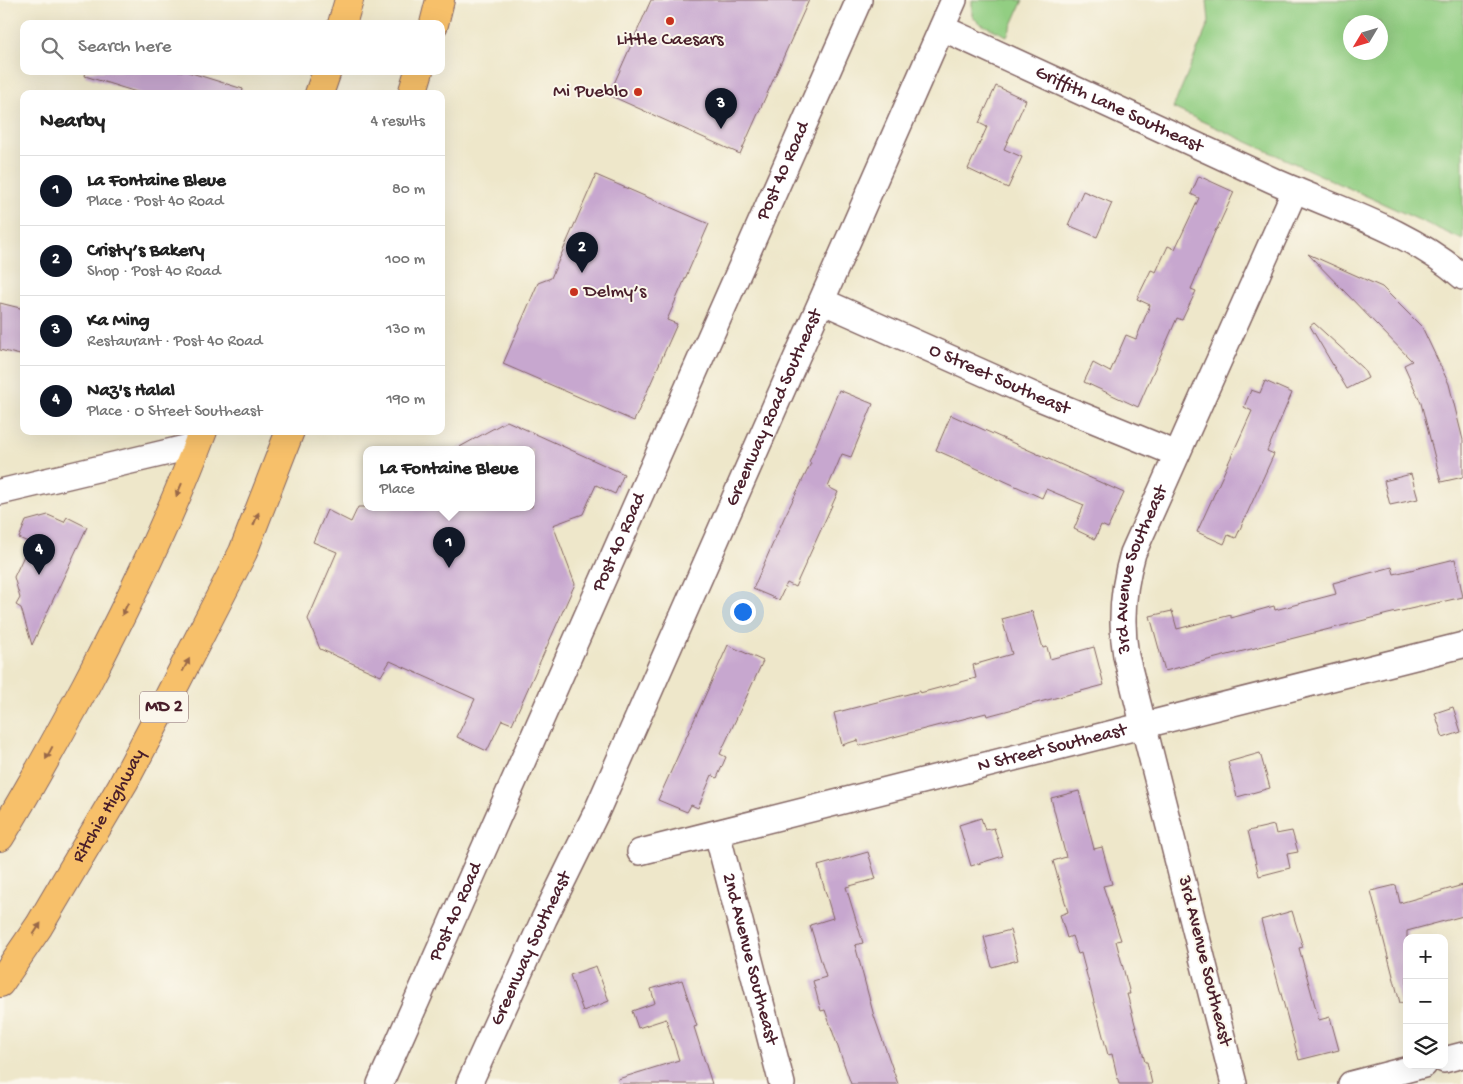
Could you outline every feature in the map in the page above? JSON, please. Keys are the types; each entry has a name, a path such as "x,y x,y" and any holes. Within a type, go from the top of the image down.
{"main road":[{"path":"343,20 349,0"},
{"path":"435,20 440,0"},
{"path":"320,90 325,75"},
{"path":"413,90 418,75"},
{"name":"Ritchie Highway","path":"0,995 5,976 39,926 124,782 193,652 243,552 288,435"},
{"path":"0,837 26,795 121,617 158,538 200,438"},
{"path":"0,826 26,795"}],"street":[{"name":"Post 40 Road","path":"380,1084 859,0"},
{"name":"Greenway Road Southeast","path":"595,815 954,0"},
{"name":"Griffith Lane Southeast","path":"942,28 1295,190 1380,225 1435,256 1463,276"},
{"name":"3rd Avenue Southeast","path":"1234,1084 1126,656 1122,626 1126,585 1133,553 1295,190"},
{"name":"O Street Southeast","path":"822,301 1042,399 1177,454"},
{"path":"0,492 200,438"},
{"name":"N Street Southeast","path":"640,852 1463,646"},
{"name":"Greenway Southeast","path":"469,1084 540,928 595,815"},
{"name":"2nd Avenue Southeast","path":"717,833 782,1084"},
{"path":"1448,1059 1463,1055"},
{"path":"1351,1084 1409,1069"}],"green space":[{"path":"972,0 1023,0 1007,36 979,23 972,16"},
{"path":"1207,0 1463,0 1463,240 1173,108 1209,22"}],"building":[{"path":"651,0 809,0 740,154 609,95"},
{"path":"198,75 243,89 130,90 85,76"},
{"path":"996,86 1026,100 1004,149 1022,157 1008,188 968,169 987,127 979,123"},
{"path":"596,175 709,224 667,320 677,324 634,421 503,364 538,283 551,278"},
{"path":"1199,176 1234,192 1191,289 1196,291 1182,320 1177,318 1138,407 1084,382 1093,363 1110,372 1126,335 1136,339 1150,305 1137,299 1151,270 1156,272 1168,246 1175,249 1199,198 1191,194"},
{"path":"1083,191 1112,203 1097,237 1068,225"},
{"path":"1308,254 1382,287 1422,327 1449,384 1463,440 1463,477 1441,482 1421,403 1404,365 1412,361"},
{"path":"0,303 20,308 20,355 0,350"},
{"path":"1314,323 1363,368 1368,378 1347,389 1310,326"},
{"path":"1265,381 1292,393 1267,451 1274,454 1236,538 1228,535 1224,544 1197,532 1252,411 1244,407 1251,390 1260,393"},
{"path":"839,390 873,404 851,457 842,454 828,487 838,492 795,587 787,583 779,600 753,589 784,518 811,463 809,462"},
{"path":"951,415 1124,493 1108,528 1101,525 1095,539 1074,529 1084,505 1046,489 1042,498 936,450"},
{"path":"507,421 624,474 615,494 596,485 583,514 553,525 575,584 512,724 502,720 487,751 457,737 475,699 390,661 381,676 320,649 308,619 337,552 313,542 327,510 351,522 358,507 363,507 363,511 535,511 535,446 461,446"},
{"path":"1411,474 1418,499 1390,505 1384,481"},
{"path":"48,515 64,522 67,517 87,527 32,645 21,608 16,605 20,598 14,577 30,543 19,538 26,521"},
{"path":"1455,559 1463,597 1388,614 1165,671 1150,616 1172,611 1177,629 1231,615 1231,618 1274,606 1275,610 1336,594 1333,583 1392,567 1394,574"},
{"path":"1032,611 1043,648 1047,647 1050,659 1094,647 1104,685 987,716 986,713 859,746 858,740 842,745 834,713 976,678 973,665 1012,654 1002,619"},
{"path":"728,645 763,661 720,754 726,757 717,778 712,775 698,808 691,805 687,812 658,800"},
{"path":"1453,707 1461,732 1443,738 1435,713"},
{"path":"1260,753 1270,788 1237,797 1228,762"},
{"path":"1079,791 1094,849 1102,847 1112,884 1103,886 1121,940 1116,941 1130,994 1127,994 1152,1084 1119,1084 1112,1054 1108,1055 1081,953 1078,954 1072,936 1067,938 1060,915 1068,912 1053,861 1066,857 1051,798"},
{"path":"981,818 985,830 994,828 1003,856 971,866 959,825"},
{"path":"1274,825 1276,834 1292,831 1298,852 1287,854 1290,868 1259,876 1248,831"},
{"path":"868,852 876,879 846,887 863,943 855,945 874,1016 898,1084 851,1084 825,1010 821,1011 813,981 826,977 810,925 833,918 818,866"},
{"path":"1396,885 1400,903 1463,885 1463,916 1407,931 1407,934 1403,934 1403,1003 1400,1003 1371,891"},
{"path":"1292,911 1303,947 1299,948 1319,1020 1330,1017 1339,1050 1299,1060 1261,920"},
{"path":"1010,930 1018,960 992,967 984,937"},
{"path":"596,966 609,1001 583,1011 570,975"},
{"path":"682,980 697,1026 694,1027 712,1084 619,1084 618,1079 679,1060 666,1019 638,1028 632,1011 655,1003 651,989"}],"place":[{"name":"Little Caesars","path":"670,21"},
{"name":"Mi Pueblo","path":"638,92"},
{"name":"Ka Ming","path":"721,129"},
{"name":"Cristy’s Bakery","path":"582,273"},
{"name":"Delmy’s","path":"574,292"},
{"name":"La Fontaine Bleue","path":"449,568"},
{"name":"Naz's Halal","path":"39,575"}]}
